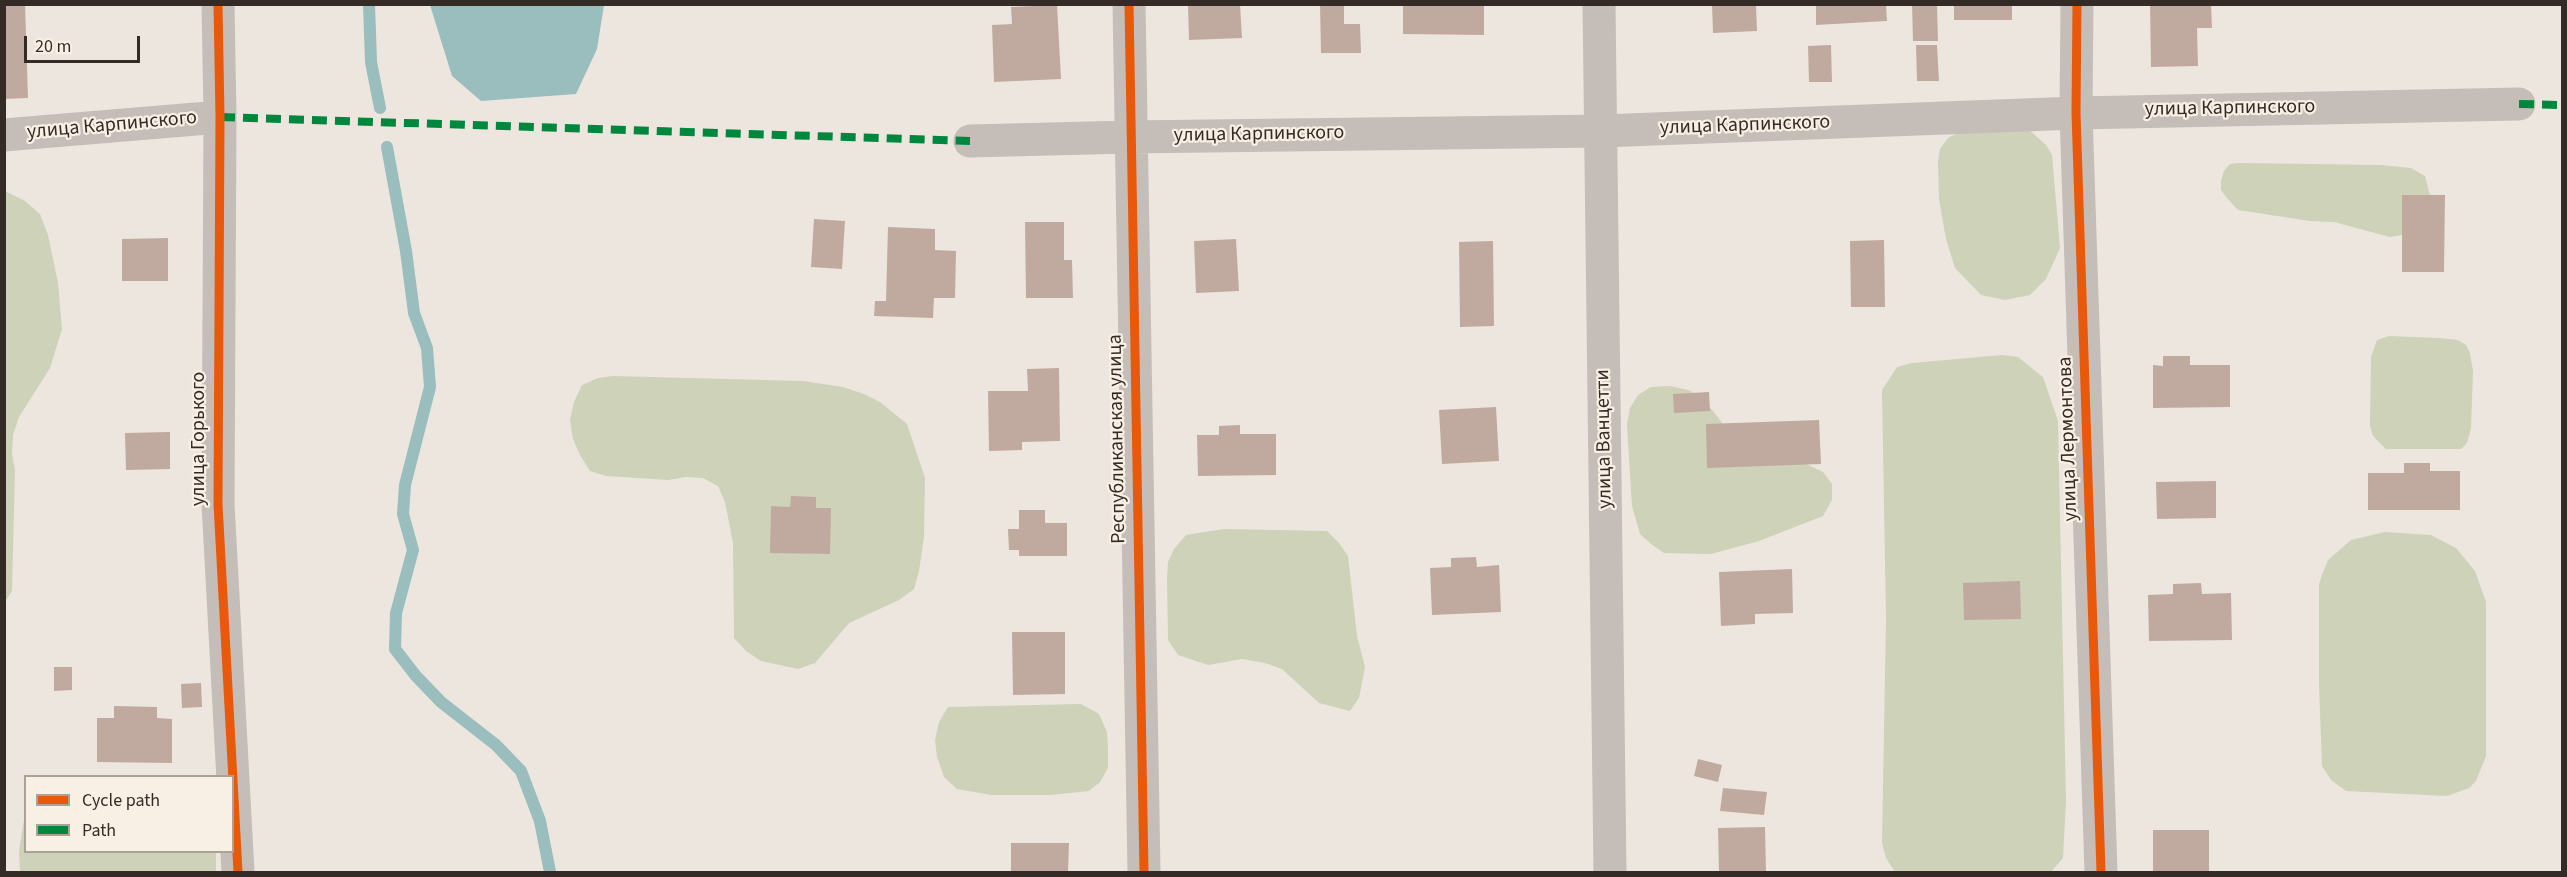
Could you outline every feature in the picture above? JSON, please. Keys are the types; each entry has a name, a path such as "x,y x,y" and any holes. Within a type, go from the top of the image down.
{"street":[{"name":"улица Горького","path":"218,4 220,117 218,504 233,775"},
{"name":"Республиканская улица","path":"1129,4 1144,873"},
{"name":"улица Ванцетти","path":"1599,4 1610,873"},
{"name":"улица Лермонтова","path":"2077,4 2076,113 2101,873"},
{"name":"улица Карпинского","path":"970,141 1601,131 2076,113 2519,104"},
{"name":"улица Карпинского","path":"4,135 220,117"},
{"name":"улица Горького","path":"234,799 238,873"}],"green space":[{"path":"1965,129 2028,129 2046,145 2052,155 2060,248 2046,279 2030,295 2005,300 1981,295 1955,268 1946,239 1939,199 1938,161 1940,149 1948,138"},
{"path":"2230,164 2381,165 2411,168 2425,176 2430,195 2407,234 2390,237 2334,222 2310,221 2238,210 2221,190 2221,181 2224,171"},
{"path":"5,191 25,201 40,214 48,235 58,283 62,329 50,368 19,417 13,435 12,454 15,470 12,591 5,602"},
{"path":"2389,336 2458,340 2466,345 2473,371 2471,428 2467,443 2461,449 2386,449 2373,436 2370,426 2371,357 2377,340"},
{"path":"2002,355 2018,357 2043,377 2058,421 2066,800 2063,858 2051,872 1895,872 1886,858 1882,843 1886,618 1882,390 1897,367 1912,363"},
{"path":"613,376 803,381 843,387 880,402 907,424 925,478 924,537 914,589 899,600 849,623 815,663 798,669 761,661 746,651 734,638 733,543 725,502 718,486 703,478 686,477 668,480 606,476 590,471 580,455 573,439 570,420 574,402 582,385 598,378"},
{"path":"1670,386 1688,390 1702,397 1723,424 1823,472 1832,484 1832,500 1823,516 1759,541 1711,554 1664,553 1651,544 1640,534 1632,506 1627,424 1630,408 1638,395 1651,387"},
{"path":"1224,529 1327,531 1348,556 1357,636 1365,667 1359,698 1350,711 1319,703 1282,669 1265,663 1242,659 1208,665 1178,655 1168,640 1168,562 1174,549 1186,535"},
{"path":"2385,532 2431,535 2456,548 2475,571 2486,602 2486,756 2476,781 2469,788 2447,796 2346,791 2331,780 2322,766 2319,584 2328,560 2351,540"},
{"path":"1081,704 1099,714 1107,732 1108,768 1100,782 1089,791 1051,795 991,795 957,789 944,777 937,757 935,740 939,722 948,707"},
{"path":"24,820 24,853 216,853 216,872 20,872 19,852"}],"water":[{"path":"430,4 604,5 597,49 576,94 481,101 452,76"}],"building":[{"path":"4,4 25,4 28,98 4,99"},
{"path":"1188,4 1240,4 1242,38 1189,40"},
{"path":"1320,4 1344,4 1344,24 1360,24 1361,53 1321,53"},
{"path":"1403,4 1484,4 1484,35 1403,34"},
{"path":"1712,4 1756,4 1757,31 1713,33"},
{"path":"1816,4 1886,4 1887,21 1816,25"},
{"path":"1912,4 1937,4 1938,41 1913,41"},
{"path":"1954,4 2012,4 2012,20 1954,20"},
{"path":"2150,4 2211,4 2212,28 2197,28 2198,66 2151,67"},
{"path":"1057,5 1061,79 994,82 992,25 1012,24 1011,7"},
{"path":"1831,45 1832,82 1809,82 1808,46"},
{"path":"1916,45 1937,45 1939,81 1917,81"},
{"path":"2402,195 2445,195 2444,272 2402,272"},
{"path":"814,219 845,221 842,269 811,267"},
{"path":"1025,222 1064,222 1064,260 1072,260 1073,298 1026,298"},
{"path":"888,227 935,229 935,250 956,251 955,298 934,298 933,318 874,316 875,301 886,301"},
{"path":"168,238 168,281 122,281 122,239"},
{"path":"1236,239 1239,291 1196,293 1194,241"},
{"path":"1884,240 1885,307 1851,307 1850,241"},
{"path":"1493,241 1494,326 1460,327 1459,242"},
{"path":"2163,356 2190,356 2190,365 2230,365 2230,407 2153,408 2153,365 2163,366"},
{"path":"1059,368 1060,441 1022,442 1022,450 989,451 988,391 1028,391 1027,369"},
{"path":"1709,392 1710,411 1674,413 1673,394"},
{"path":"1496,407 1499,461 1442,464 1439,410"},
{"path":"1819,420 1821,464 1707,468 1706,424"},
{"path":"1240,425 1240,434 1276,434 1276,475 1198,476 1197,435 1219,435 1219,426"},
{"path":"170,432 170,469 126,470 125,433"},
{"path":"2404,463 2430,463 2430,471 2460,471 2460,510 2368,510 2368,473 2404,473"},
{"path":"2216,481 2216,518 2157,519 2156,482"},
{"path":"791,496 816,497 816,508 831,508 830,554 770,553 771,506 790,507"},
{"path":"1019,510 1045,510 1045,523 1067,523 1067,556 1019,556 1019,550 1009,550 1008,529 1019,529"},
{"path":"1476,557 1477,567 1499,565 1501,612 1432,615 1430,568 1451,567 1451,558"},
{"path":"1792,569 1793,613 1755,614 1755,624 1721,626 1719,572"},
{"path":"2020,581 2021,619 1964,620 1963,583"},
{"path":"2201,583 2202,594 2231,593 2232,640 2149,641 2148,595 2173,594 2173,584"},
{"path":"1012,632 1065,632 1065,694 1013,695"},
{"path":"54,667 72,667 72,690 54,691"},
{"path":"201,683 202,707 182,708 181,684"},
{"path":"114,706 157,707 157,718 172,719 172,763 97,762 97,718 114,718"},
{"path":"1698,759 1722,765 1718,782 1694,776"},
{"path":"1723,788 1767,792 1764,815 1720,811"},
{"path":"1765,827 1766,872 1719,872 1718,828"},
{"path":"2153,830 2209,830 2209,872 2153,872"},
{"path":"1011,843 1069,843 1068,872 1011,872"}],"waterway":[{"path":"369,4 371,62 380,108"},
{"path":"387,147 406,251 414,313 427,348 430,387 405,485 403,514 413,550 396,613 395,649 416,676 441,702 496,745 521,771 540,821 550,872"}],"marked path":[{"path":"2519,104 2562,105"},
{"path":"220,117 970,141"}],"cycle path":[{"path":"218,4 220,117 218,504 233,775"},
{"path":"1129,4 1144,872"},
{"path":"2077,4 2076,113 2101,872"},
{"path":"234,798 238,872"}]}
